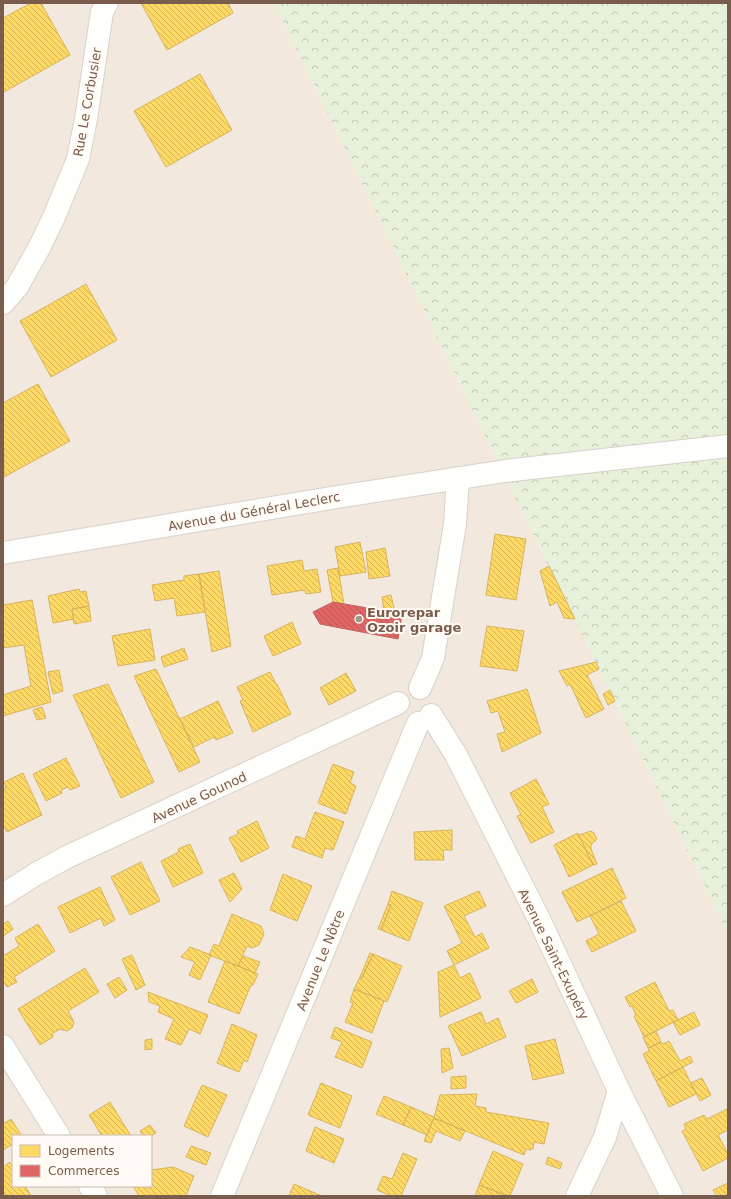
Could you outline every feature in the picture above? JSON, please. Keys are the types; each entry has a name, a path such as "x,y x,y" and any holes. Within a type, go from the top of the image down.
{"street":[{"name":"Rue Le Corbusier","path":"3,303 17,287 39,248 54,217 78,159 86,119 102,12 107,3"},
{"name":"Avenue du Général Leclerc","path":"3,553 252,511 505,471 728,446"},
{"path":"420,688 433,658 455,524 458,478"},
{"path":"420,688 425,690 432,698 434,704 424,719 407,721 403,718 398,709 400,697 408,689 420,688"},
{"name":"Avenue Gounod","path":"3,894 67,857 398,703"},
{"name":"Avenue Saint-Exupéry","path":"424,719 455,753 536,912 619,1091 672,1196"},
{"name":"Avenue Le Nôtre","path":"222,1196 424,719"},
{"path":"3,1046 58,1135"},
{"path":"577,1196 605,1137 619,1091"},
{"path":"91,1187 96,1196"}],"shaded area":[{"path":"3,3 274,3 728,934 728,1196 3,1196"}],"green space":[{"path":"274,3 728,3 728,934"}],"building: Logements":[{"path":"31,3 41,3 70,55 4,92 3,18"},
{"path":"141,3 228,3 233,13 167,50"},
{"path":"200,74 232,130 166,167 134,111"},
{"path":"86,284 117,340 51,377 20,321"},
{"path":"38,384 70,441 4,477 3,403"},
{"path":"495,534 526,539 516,600 486,595"},
{"path":"360,542 366,572 340,576 335,547"},
{"path":"385,548 390,576 369,579 366,552"},
{"path":"302,560 304,571 317,569 321,592 306,594 305,590 272,595 267,566"},
{"path":"549,566 575,619 564,618 557,602 550,606 540,571"},
{"path":"338,568 344,604 333,602 327,570"},
{"path":"219,571 231,646 212,652 199,574"},
{"path":"199,574 205,612 177,616 174,598 155,601 152,585 184,580 184,576"},
{"path":"79,589 80,592 86,591 89,606 72,609 74,619 53,623 48,596"},
{"path":"391,595 395,612 384,611 382,597"},
{"path":"32,600 51,702 3,716 3,695 31,686 24,645 3,648 3,605"},
{"path":"89,606 91,621 74,624 72,609"},
{"path":"292,622 301,644 273,656 264,636"},
{"path":"487,626 524,631 517,671 480,666"},
{"path":"150,629 155,660 118,666 112,636"},
{"path":"184,648 188,659 164,667 161,657"},
{"path":"596,662 599,669 587,675 604,709 586,718 570,684 567,686 559,671"},
{"path":"156,669 200,762 179,772 134,676"},
{"path":"59,670 63,691 53,694 48,672"},
{"path":"270,672 291,714 253,732 240,701 243,700 237,687"},
{"path":"346,673 356,691 329,705 320,688"},
{"path":"108,684 154,782 121,798 73,695"},
{"path":"527,689 541,733 502,752 497,734 505,732 498,711 491,713 487,701"},
{"path":"610,690 615,701 608,705 603,694"},
{"path":"218,701 233,733 216,740 214,737 194,747 180,719"},
{"path":"42,707 46,718 37,720 33,710"},
{"path":"66,758 80,786 70,790 68,787 61,790 62,793 46,801 33,774"},
{"path":"333,764 354,772 350,783 356,786 346,814 318,803"},
{"path":"23,773 42,815 7,832 3,824 3,789 6,788 4,782"},
{"path":"536,779 549,804 542,807 554,832 531,843 517,816 521,815 510,793"},
{"path":"315,812 344,822 333,850 325,848 322,858 292,847 296,836 305,839"},
{"path":"257,821 269,848 241,862 229,838 238,834 237,831"},
{"path":"452,830 452,850 443,850 444,860 415,860 414,832"},
{"path":"591,831 597,839 591,845 591,849 597,864 593,865 579,835"},
{"path":"578,833 593,865 569,877 554,845"},
{"path":"190,844 203,873 173,887 161,861 179,852 178,849"},
{"path":"141,862 160,901 130,915 111,877"},
{"path":"612,868 626,898 577,922 562,892"},
{"path":"234,873 242,889 230,902 219,880"},
{"path":"283,874 312,886 297,921 270,910"},
{"path":"100,887 115,920 104,926 101,918 70,933 58,907"},
{"path":"392,891 423,903 409,941 381,930 391,905 388,904"},
{"path":"479,891 486,906 464,916 475,937 482,933 489,948 454,965 447,951 462,943 444,906"},
{"path":"621,901 636,931 592,952 586,941 599,934 590,916"},
{"path":"388,904 391,905 381,930 378,929"},
{"path":"232,914 261,926 264,934 259,945 252,948 247,946 238,966 209,955 214,944 219,946"},
{"path":"8,921 13,929 3,936 3,924"},
{"path":"38,924 55,951 14,977 17,982 7,987 3,980 3,956 19,946 15,938"},
{"path":"190,947 211,955 200,980 189,975 195,962 181,957"},
{"path":"370,953 373,954 362,978 360,977"},
{"path":"373,954 402,966 387,1002 354,989 360,977 362,978"},
{"path":"132,955 145,985 136,990 122,959"},
{"path":"243,956 260,962 255,973 238,966"},
{"path":"225,961 258,974 253,985 251,985 239,1014 208,1002"},
{"path":"454,965 460,978 470,973 481,998 440,1017 438,972"},
{"path":"85,968 99,992 68,1011 74,1022 72,1028 67,1031 60,1029 52,1034 53,1037 40,1045 18,1009"},
{"path":"119,977 127,990 115,998 107,984"},
{"path":"532,979 538,992 516,1003 509,991"},
{"path":"655,982 669,1011 673,1010 678,1020 644,1037 634,1016 636,1015 632,1006 630,1007 625,997"},
{"path":"354,989 384,1001 372,1033 345,1022 353,1003 350,1002"},
{"path":"148,992 208,1015 200,1034 189,1029 181,1045 165,1039 174,1019 158,1012 160,1006 149,1002"},
{"path":"481,1012 486,1024 498,1018 506,1037 462,1056 448,1026"},
{"path":"694,1012 700,1025 680,1035 673,1022"},
{"path":"232,1024 257,1035 247,1062 244,1060 239,1072 217,1063"},
{"path":"335,1027 372,1042 362,1068 335,1057 342,1042 331,1038"},
{"path":"656,1031 661,1042 648,1048 643,1037"},
{"path":"152,1039 152,1049 145,1050 145,1040"},
{"path":"555,1039 564,1073 533,1080 525,1046"},
{"path":"669,1041 680,1061 690,1056 693,1062 656,1081 643,1054 649,1051 648,1048 661,1042 663,1044"},
{"path":"449,1048 453,1068 442,1073 441,1049"},
{"path":"683,1067 696,1094 669,1107 656,1081"},
{"path":"466,1076 466,1088 451,1089 451,1077"},
{"path":"702,1078 711,1095 700,1101 691,1083"},
{"path":"321,1083 352,1096 340,1128 308,1115"},
{"path":"202,1085 227,1095 208,1137 184,1126"},
{"path":"477,1094 475,1106 486,1108 486,1112 549,1123 544,1144 534,1142 533,1149 526,1149 524,1155 434,1118 440,1095"},
{"path":"384,1096 411,1107 403,1125 376,1114"},
{"path":"110,1102 130,1135 101,1135 89,1115"},
{"path":"411,1107 434,1117 427,1135 403,1125"},
{"path":"727,1109 728,1130 718,1135 728,1154 728,1158 703,1171 682,1131 686,1129 684,1124 704,1115 707,1119"},
{"path":"434,1118 465,1131 460,1141 436,1131 431,1143 424,1141"},
{"path":"11,1119 21,1135 12,1135 12,1145 3,1150 3,1124"},
{"path":"150,1125 156,1133 152,1135 142,1135 140,1131"},
{"path":"315,1127 344,1139 334,1163 306,1151"},
{"path":"191,1146 211,1153 206,1165 186,1157"},
{"path":"493,1151 523,1164 510,1196 479,1185"},
{"path":"403,1153 417,1159 401,1196 391,1196 377,1190 383,1176 392,1179"},
{"path":"548,1157 562,1163 560,1169 546,1164"},
{"path":"10,1162 12,1165 12,1187 26,1187 31,1196 3,1196 3,1167"},
{"path":"173,1167 194,1176 186,1196 139,1196 134,1187 152,1187 152,1170"},
{"path":"728,1183 728,1196 717,1196 713,1190"},
{"path":"294,1184 322,1196 289,1196"},
{"path":"479,1185 507,1196 475,1196"}],"building: Commerces":[{"name":"Eurorepar Ozoir garage","path":"333,602 402,614 398,639 320,624 313,612"}],"place":[{"name":"Eurorepar Ozoir garage","path":"359,619"}]}
